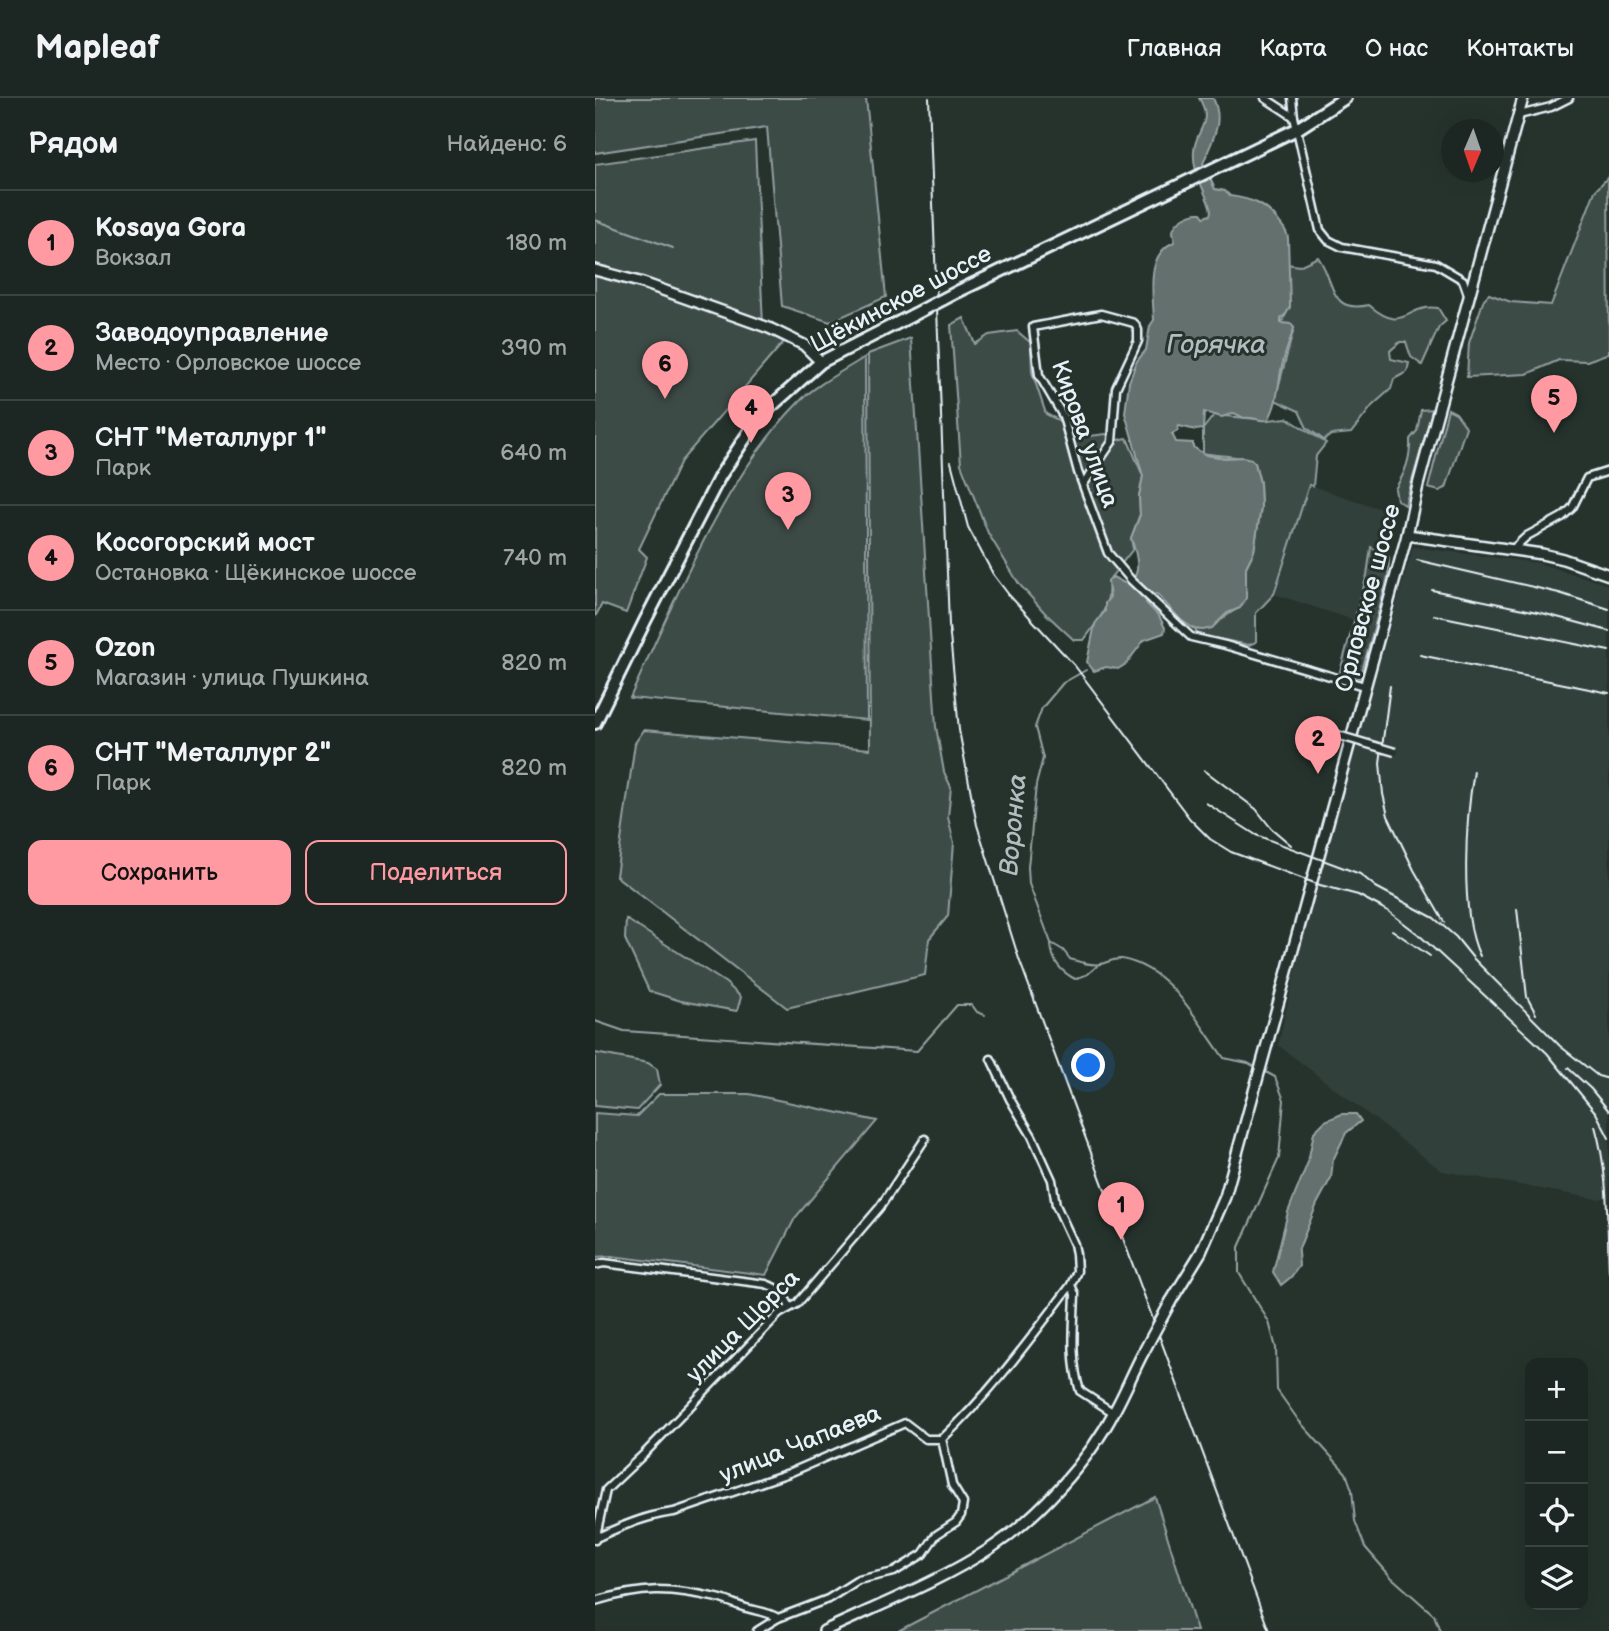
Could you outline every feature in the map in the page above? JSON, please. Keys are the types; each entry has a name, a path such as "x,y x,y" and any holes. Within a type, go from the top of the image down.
{"main road":[{"name":"Щёкинское шоссе","path":"595,723 692,529 744,437 768,408 821,362 958,291 1297,129 1345,98"},
{"name":"Орловское шоссе","path":"824,1631 942,1575 990,1548 1013,1532 1050,1499 1114,1413 1171,1301 1201,1252 1225,1197 1407,535 1523,98"},
{"path":"595,270 769,328 797,341 821,362"},
{"path":"1407,535 1563,559 1607,572"}],"street":[{"path":"1265,98 1294,117"},
{"path":"1292,98 1320,230 1328,240 1342,247 1436,264 1463,280 1469,297"},
{"path":"1519,115 1551,107 1569,98"},
{"name":"Кирова улица","path":"1083,485 1112,442 1117,388 1137,341 1138,330 1134,323 1101,314 1033,327 1039,375 1063,416 1083,485 1108,553 1131,580 1191,637 1364,685"},
{"path":"1511,551 1527,536 1562,517 1572,508 1587,478 1609,471"},
{"path":"1334,734 1395,752"},
{"path":"757,1631 778,1618 828,1599 858,1580 894,1572 923,1554 936,1535 956,1522 964,1503 952,1485 941,1439 971,1411 1011,1366 1071,1285 1078,1266 1076,1254 1056,1205 1049,1170 991,1059"},
{"name":"улица Щорса","path":"595,1538 606,1490 779,1314 797,1304 880,1207 925,1139"},
{"path":"595,1265 604,1263 766,1284 777,1288 790,1307"},
{"path":"1071,1285 1075,1294 1074,1372 1080,1391 1114,1413"},
{"name":"улица Чапаева","path":"595,1538 659,1513 674,1512 789,1474 905,1423 926,1439 941,1439"},
{"path":"595,1601 625,1592 656,1588 720,1598 742,1607 770,1613 778,1618"}],"shaded area":[{"path":"595,98 866,98 886,297 830,322 782,306 767,127 595,153"},
{"path":"755,141 763,326 788,337 681,461 639,549 647,557 626,613 602,604 595,617 595,164"},
{"path":"1608,177 1609,353 1587,361 1559,360 1527,374 1467,377 1469,343 1484,299 1489,294 1511,302 1551,305 1595,191"},
{"path":"1318,257 1335,294 1346,305 1369,305 1390,318 1427,308 1438,308 1446,321 1439,327 1422,365 1411,357 1406,342 1400,342 1390,351 1391,359 1409,363 1407,372 1394,379 1391,389 1373,405 1351,433 1331,435 1324,440 1307,428 1299,411 1275,400 1294,328 1281,324 1290,306 1287,264 1299,266"},
{"path":"964,318 975,344 989,335 1017,331 1031,343 1032,372 1046,414 1090,436 1106,434 1114,441 1127,438 1143,476 1139,496 1140,514 1131,538 1133,549 1108,581 1106,606 1084,640 1074,640 1019,584 988,533 961,464 951,325"},
{"path":"911,338 936,727 944,772 951,787 948,817 954,843 948,916 929,939 925,975 787,1008 616,876 635,743 644,730 870,749 868,354"},
{"path":"865,357 867,720 630,698 703,542 747,466 799,402"},
{"path":"1433,409 1405,505 1397,500 1395,489 1407,465 1410,439 1417,431 1421,410"},
{"path":"1448,409 1456,413 1466,427 1446,488 1439,491 1428,488"},
{"path":"1214,415 1268,420 1287,418 1326,443 1316,456 1313,486 1309,485 1274,594 1256,613 1256,642 1249,645 1204,636 1194,629 1213,626 1240,608 1246,567 1254,551 1261,507 1260,483 1255,463 1236,457 1203,453 1203,429"},
{"path":"1309,485 1390,512 1357,621 1274,594"},
{"path":"1371,547 1389,557 1388,577 1360,678 1340,671 1367,575"},
{"path":"1413,547 1538,563 1609,585 1609,1197 1597,1199 1442,1171 1278,1045 1319,872"},
{"path":"626,919 726,983 741,997 737,1011 681,1001 649,991 625,939"},
{"path":"595,1053 648,1063 657,1069 660,1085 637,1110 595,1106"},
{"path":"659,1094 749,1094 877,1121 795,1218 766,1275 611,1256 595,1257 595,1113 637,1116"},
{"path":"1155,1497 1197,1631 898,1631"}],"water":[{"name":"Горячка","path":"1199,98 1213,98 1218,116 1203,164 1215,189 1264,207 1283,226 1288,238 1290,307 1281,318 1281,323 1291,324 1294,328 1283,361 1276,401 1268,420 1244,418 1234,413 1222,417 1204,412 1203,429 1179,426 1172,434 1176,442 1193,443 1193,447 1206,455 1243,457 1255,463 1260,483 1261,507 1254,551 1246,567 1246,598 1240,608 1227,613 1212,628 1203,630 1194,629 1181,620 1157,594 1152,595 1146,603 1159,616 1165,628 1164,633 1144,640 1126,664 1118,669 1106,667 1094,671 1087,662 1095,624 1105,611 1105,603 1110,597 1108,581 1113,577 1124,583 1131,580 1137,571 1137,557 1131,538 1140,515 1139,496 1143,476 1125,413 1129,382 1137,361 1146,350 1150,326 1154,320 1152,287 1155,265 1165,248 1174,242 1174,227 1180,220 1197,213 1204,217 1210,215 1211,211 1197,175 1194,159 1195,143 1205,120"},
{"path":"1342,1114 1356,1114 1361,1121 1346,1133 1333,1160 1331,1178 1298,1251 1299,1266 1281,1285 1273,1272 1288,1212 1308,1162 1314,1132 1325,1121"}],"waterway":[{"path":"595,220 673,248"},
{"name":"Воронка","path":"1086,670 1063,683 1042,708 1035,727 1043,758 1036,785 1028,867 1029,884 1051,943 1063,950 1070,959 1089,964 1122,959 1155,974 1182,999 1224,1058 1248,1063 1257,1068"},
{"path":"1051,944 1058,965 1075,979 1088,974 1097,966"},
{"path":"595,1021 624,1031 917,1051 957,1005 972,1005 977,1012 985,1015"},
{"name":"Воронка","path":"1262,1070 1275,1077 1284,1100 1279,1158 1239,1247 1239,1273 1269,1322 1276,1348 1277,1390 1299,1421 1346,1473 1352,1490 1355,1521 1365,1547 1391,1577 1434,1615 1440,1631"}],"railway":[{"path":"929,98 949,625 959,730 977,825 1019,959 1269,1631"},
{"path":"951,462 968,527 993,574 1075,666 1190,819 1210,839 1231,852 1320,885 1358,895 1388,911 1418,934 1547,1053 1596,1113 1609,1138"},
{"path":"1417,560 1559,593 1609,609"},
{"path":"1432,590 1542,613 1609,631"},
{"path":"1434,615 1609,651"},
{"path":"1420,655 1609,693"},
{"path":"1390,686 1380,763 1388,816 1414,870 1444,922"},
{"path":"1204,770 1256,809 1271,828 1291,845"},
{"path":"1474,771 1466,865 1469,916 1480,956"},
{"path":"1206,803 1256,835 1360,874 1376,887 1434,918 1456,937 1473,958 1560,1046 1598,1076 1609,1079"},
{"path":"1517,909 1527,997 1536,1014"},
{"path":"1392,930 1430,956"},
{"path":"1568,1068 1591,1089 1609,1111"},
{"path":"1595,1126 1605,1180 1609,1272"}],"place":[{"name":"СНТ \"Металлург 2\"","path":"665,399"},
{"name":"Ozon","path":"1554,433"},
{"name":"Косогорский мост","path":"751,443"},
{"name":"СНТ \"Металлург 1\"","path":"788,530"},
{"name":"Заводоуправление","path":"1318,774"},
{"name":"Kosaya Gora","path":"1121,1240"}]}
